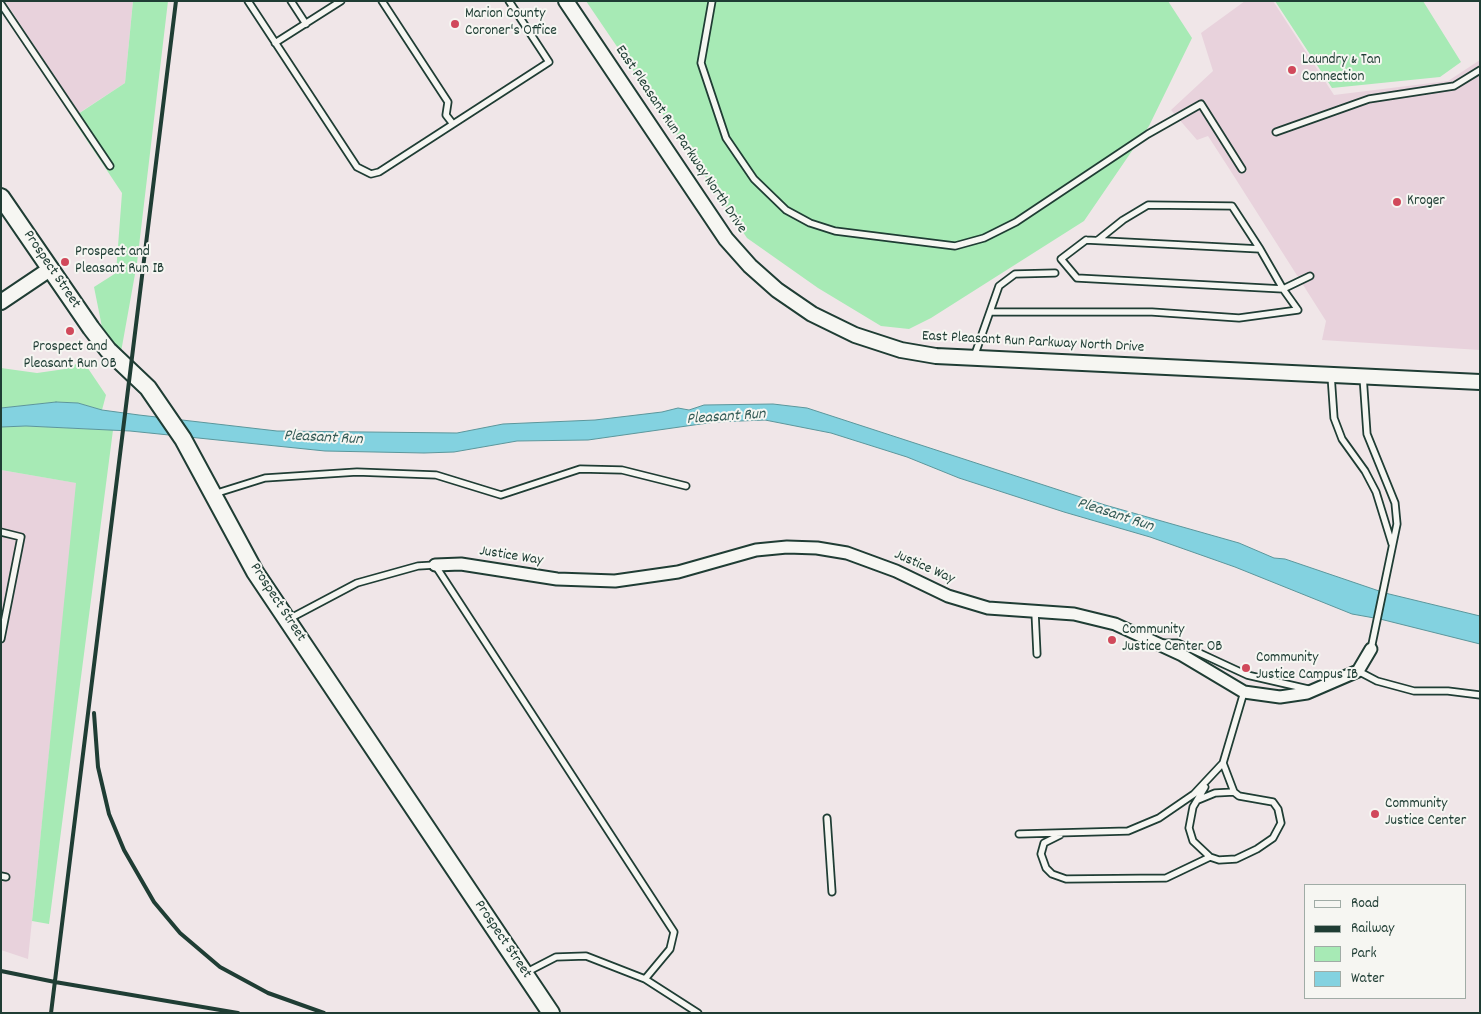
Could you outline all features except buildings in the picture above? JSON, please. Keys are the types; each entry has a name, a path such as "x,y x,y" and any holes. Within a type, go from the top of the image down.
{"main road":[{"name":"Prospect Street","path":"1,197 108,350 157,401 183,439 255,572 551,1013"}],"street":[{"name":"East Pleasant Run Parkway North Drive","path":"566,1 719,229 759,274 777,290 812,314 855,335 901,350 936,356 1480,382"},
{"path":"1,302 50,269"},
{"name":"Justice Way","path":"435,565 461,564 557,579 615,581 678,572 756,550 787,547 817,548 847,552 896,571 948,596 980,605 1074,614 1115,624 1182,655 1244,692 1280,697 1313,690 1358,671"},
{"path":"1358,671 1371,649"}],"lane":[{"path":"248,1 356,167 370,174 379,172 548,62 509,1"},
{"path":"291,1 306,24"},
{"path":"276,44 341,1"},
{"path":"382,1 448,102 446,115 453,124"},
{"path":"712,1 701,63 726,138 754,179 786,210 819,226 835,231 955,246 984,238 1016,222 1148,134 1201,104 1242,169"},
{"path":"1,4 110,166"},
{"path":"1276,132 1369,99 1454,86 1480,70"},
{"path":"990,312 1152,312 1239,318 1298,310 1232,206 1148,205 1123,220 1098,240"},
{"path":"1260,248 1086,240 1061,259 1077,278 1283,289 1310,276"},
{"path":"973,358 999,286 1015,274 1055,273"},
{"path":"1331,375 1334,418 1342,439 1365,471 1376,492 1392,544"},
{"path":"1362,376 1367,434 1395,503 1397,524 1371,649"},
{"path":"214,494 265,478 357,472 436,475 501,495 580,469 622,470 686,486"},
{"path":"1,532 21,538 1,639"},
{"path":"287,620 357,582 418,566 435,565 674,932 670,949 645,979"},
{"path":"1035,610 1037,654"},
{"path":"1157,644 1178,643 1247,675 1313,690"},
{"path":"1358,671 1377,681 1414,691 1448,691 1480,695"},
{"path":"1019,834 1128,831 1144,826 1176,807 1206,783 1223,763 1244,692"},
{"path":"1206,783 1190,819 1190,836 1198,847 1210,857 1227,860 1245,855 1265,844 1279,830 1281,815 1273,802 1239,796 1234,792 1223,763"},
{"path":"1197,801 1215,793 1234,792"},
{"path":"827,818 832,892"},
{"path":"1067,832 1049,839 1041,848 1046,868 1052,874 1066,879 1166,878 1210,857"},
{"path":"525,973 556,957 586,956 645,979 698,1013"}],"shaded area":[{"path":"5,1 133,1 125,83 79,113"},
{"path":"1245,1 1273,1 1334,95 1448,81 1480,60 1480,350 1322,340 1326,321 1208,136 1197,140 1171,110 1213,71 1201,33"},
{"path":"1,470 77,483 28,959 1,950"}],"green space":[{"path":"133,1 168,1 137,263 121,352 103,332 94,287 116,273 122,193 72,118 125,83"},
{"path":"586,1 1168,1 1192,38 1149,126 1084,221 931,318 909,329 881,326 818,288 747,238"},
{"path":"1275,1 1423,1 1461,62 1440,77 1332,88"},
{"path":"83,361 106,395 102,410 78,403 56,402 1,408 1,368 37,373 65,369"},
{"path":"26,426 113,430 49,924 32,921 76,483 1,470 1,427"}],"water":[{"name":"Pleasant Run","path":"56,402 78,403 102,410 139,415 277,431 457,433 503,424 595,420 662,412 678,408 689,410 704,405 773,404 807,408 1105,505 1239,543 1274,558 1285,559 1385,593 1480,616 1480,644 1380,619 1352,614 1235,567 1150,537 959,478 907,457 831,433 765,420 715,422 588,440 517,441 454,452 424,453 325,451 130,431 26,426 1,427 1,408"}],"railway":[{"path":"51,1013 176,1"},
{"path":"94,713 98,767 109,814 124,850 154,902 180,933 220,967 268,993 324,1013"},
{"path":"1,971 238,1013"}],"place":[{"name":"Marion County Coroner's Office","path":"455,24"},
{"name":"Laundry & Tan Connection","path":"1292,70"},
{"name":"Kroger","path":"1397,202"},
{"name":"Prospect and Pleasant Run IB","path":"65,262"},
{"name":"Prospect and Pleasant Run OB","path":"70,331"},
{"name":"Community Justice Center OB","path":"1112,640"},
{"name":"Community Justice Campus IB","path":"1246,668"},
{"name":"Community Justice Center","path":"1375,814"}]}
